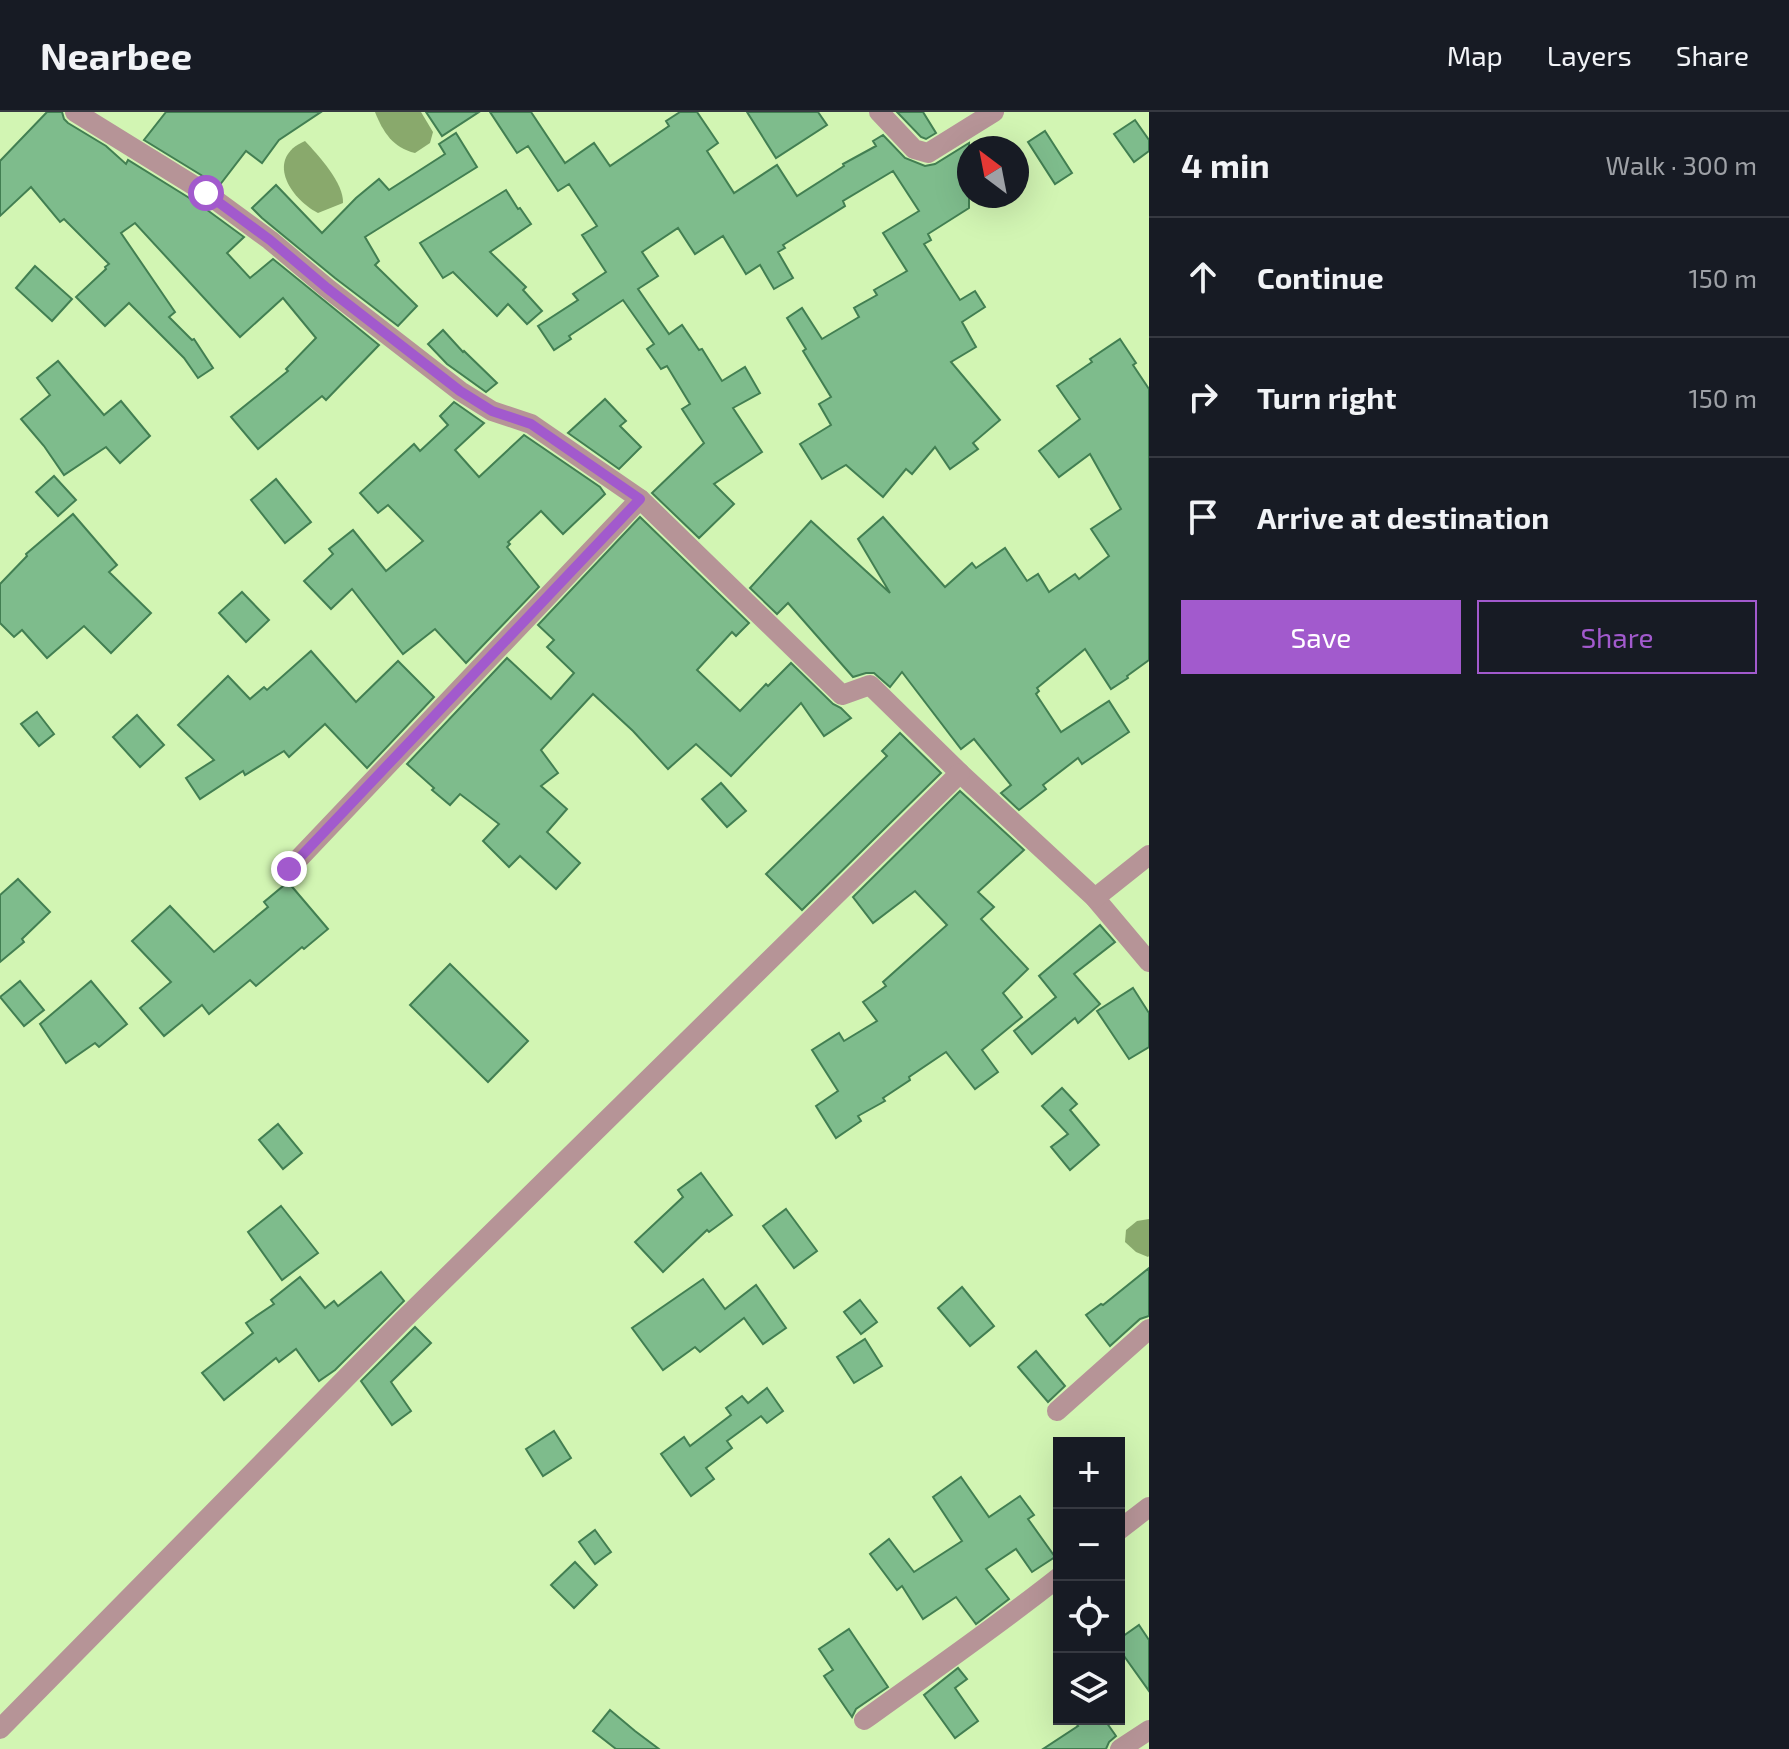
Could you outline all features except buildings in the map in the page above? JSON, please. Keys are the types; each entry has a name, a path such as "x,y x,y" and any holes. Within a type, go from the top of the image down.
{"street":[{"path":"75,112 219,203 460,391 492,411 531,424 640,499 842,695 870,685 1095,898 1149,962"},
{"path":"879,112 914,149 928,153 994,112"},
{"path":"289,869 640,499"},
{"path":"0,1729 402,1321 960,773"},
{"path":"1095,898 1149,855"},
{"path":"1057,1411 1149,1329"},
{"path":"1125,1525 1149,1507"},
{"path":"864,1720 1011,1616 1054,1581"},
{"path":"1120,1749 1149,1730"}],"shaded area":[{"path":"375,112 421,112 433,132 430,143 415,153 407,151 385,132"},
{"path":"305,141 329,170 342,195 343,203 318,213 298,198 286,178 284,167 286,157 293,148"},
{"path":"1149,1219 1148,1257 1125,1242 1126,1230 1137,1221"}],"route":[{"path":"206,193 460,391 492,411 531,424 640,499 289,869"}]}
